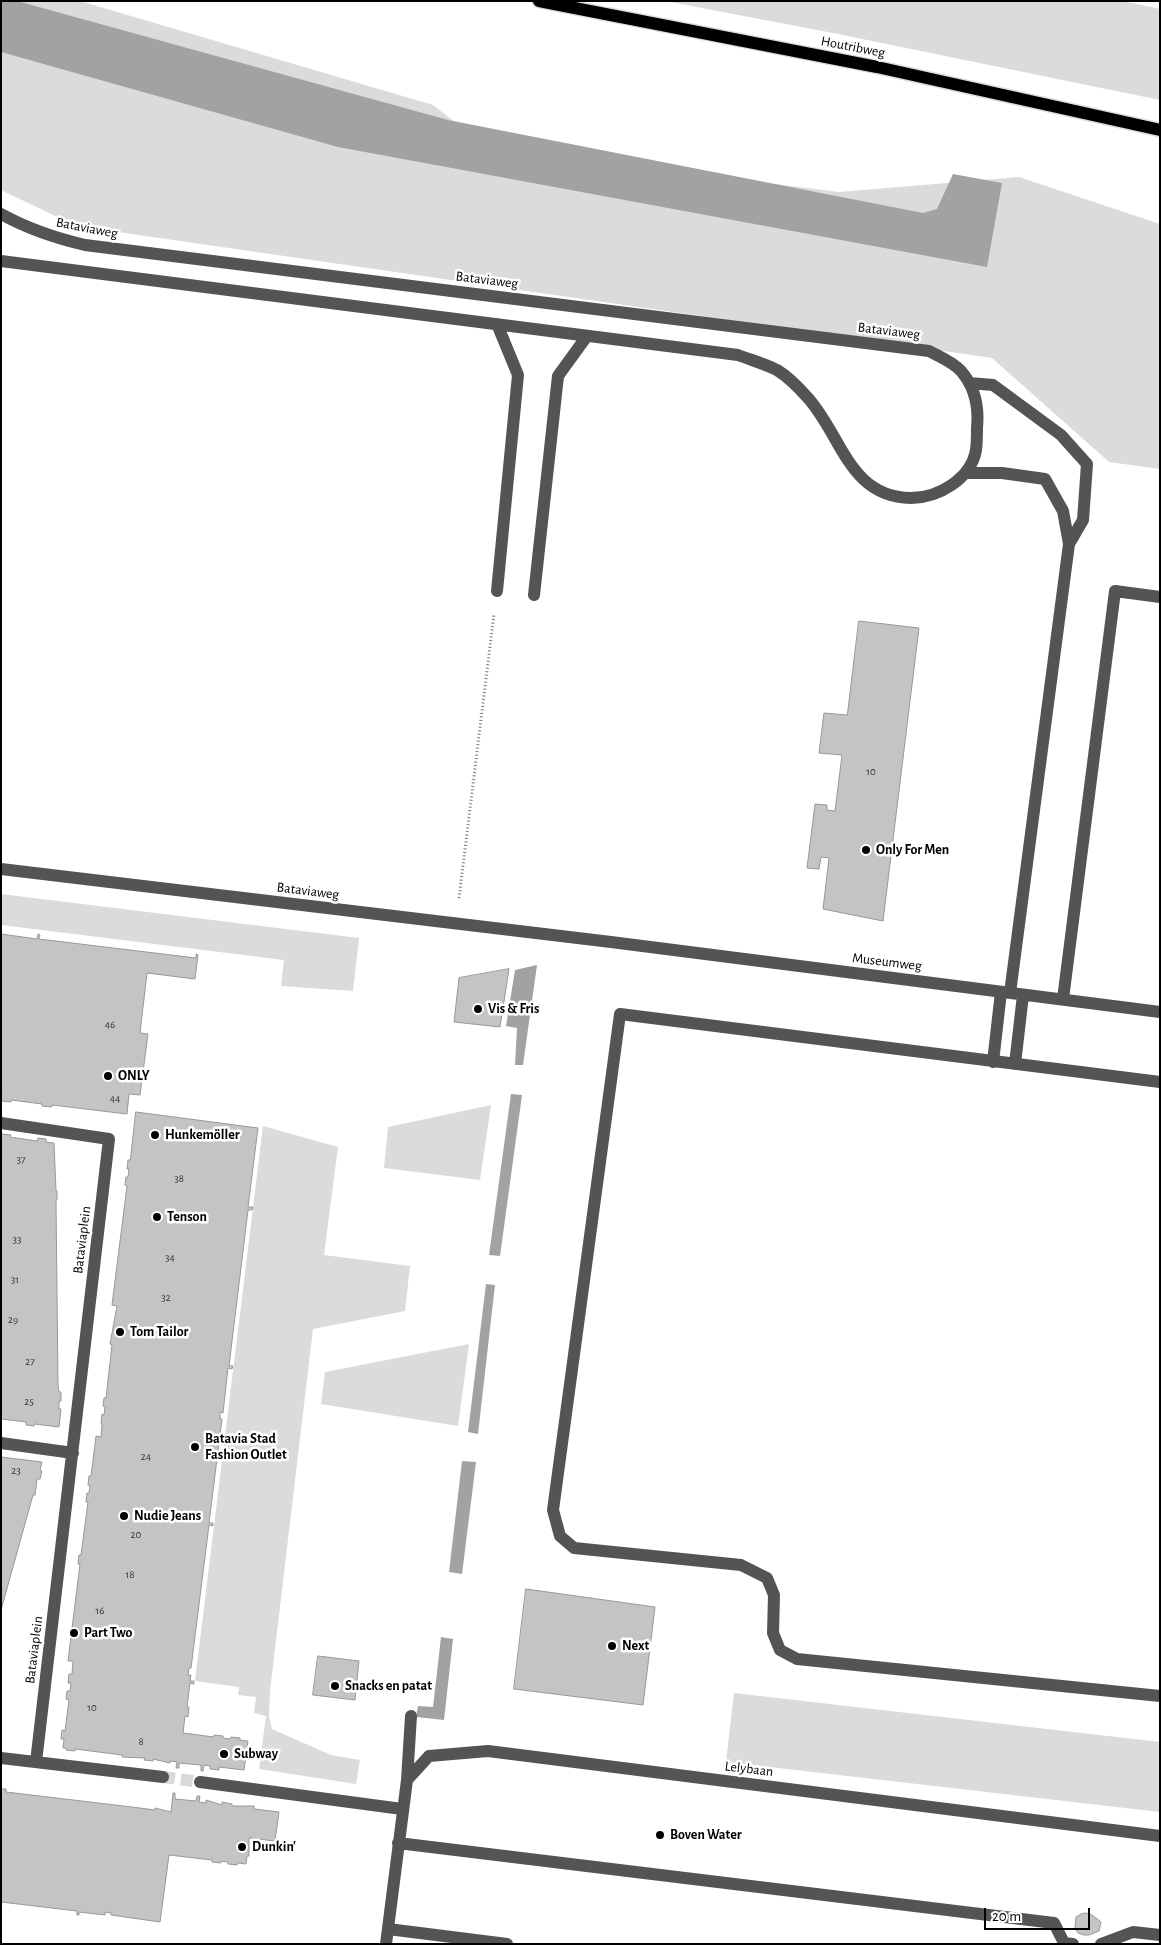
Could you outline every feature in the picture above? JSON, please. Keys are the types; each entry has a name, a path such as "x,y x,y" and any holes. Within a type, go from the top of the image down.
{"main road":[{"name":"Houtribweg","path":"539,1 877,67 1160,130"}],"street":[{"name":"Bataviaweg","path":"1,214 21,225 51,237 85,245 930,351 961,370 977,400 976,452 965,473 954,485 931,496 912,498 892,496 867,483 847,462 831,430 808,398 778,370 738,355 1,262"},
{"path":"497,324 518,375 497,591"},
{"path":"534,595 558,376 588,336"},
{"path":"969,383 992,385 1061,435 1088,464 1083,520 1069,544"},
{"path":"965,473 1002,473 1045,479 1063,511 1069,544 1011,993 993,1062"},
{"path":"1063,999 1115,591 1160,596"},
{"name":"Bataviaweg","path":"1,869 611,942"},
{"name":"Museumweg","path":"611,942 1160,1012"},
{"path":"1011,993 1015,1064"},
{"path":"1160,1082 620,1014 553,1510 560,1536 574,1548 741,1565 767,1578 774,1595 773,1634 780,1650 797,1659 1160,1696"},
{"name":"Bataviaplein","path":"1,1123 109,1139 36,1762"},
{"path":"1,1443 73,1453"},
{"path":"386,1944 407,1780 411,1716"},
{"name":"Lelybaan","path":"407,1780 429,1756 488,1751 1160,1836"},
{"path":"1,1758 163,1777"},
{"path":"200,1782 402,1809"},
{"path":"398,1843 1054,1923 1064,1943 1073,1944"},
{"path":"388,1929 507,1944"},
{"path":"1101,1944 1133,1932 1160,1935"}],"path":[{"path":"456,924 497,591"}],"shaded area":[{"path":"1,1 80,1 433,105 488,148 839,192 1019,177 1160,224 1160,469 1109,462 992,358 76,226 1,190"},
{"path":"1,1 17,1 448,120 923,213 937,209 953,174 1002,183 987,267 338,147 1,52"},
{"path":"665,1 1123,1 1160,9 1160,100 833,33"},
{"path":"1,894 359,938 353,991 281,986 284,960 1,925"},
{"path":"537,965 523,1065 515,1065 517,1028 506,1026 515,970"},
{"path":"511,1094 522,1095 500,1256 489,1255"},
{"path":"491,1105 480,1180 384,1168 388,1127"},
{"path":"263,1126 338,1147 324,1255 410,1266 405,1311 313,1329 270,1691 269,1717 272,1729 331,1755 360,1760 356,1784 259,1769 266,1716 254,1713 256,1697 238,1695 239,1687 195,1681"},
{"path":"486,1284 495,1285 478,1434 468,1432"},
{"path":"469,1344 458,1426 321,1404 325,1372"},
{"path":"462,1461 476,1462 462,1574 449,1572"},
{"path":"441,1637 453,1639 444,1720 416,1717 418,1706 433,1707"},
{"path":"734,1693 1160,1742 1160,1812 726,1762"}],"building":[{"path":"859,621 919,628 883,921 823,909 829,858 821,857 819,869 807,868 815,804 827,805 827,810 835,811 842,755 819,753 824,713 847,715"},
{"path":"1,934 37,939 38,934 40,935 39,939 196,958 196,954 198,955 195,979 147,973 140,1033 148,1034 140,1095 129,1094 127,1114 52,1105 52,1107 42,1106 42,1104 11,1100 11,1102 2,1101"},
{"path":"509,969 500,1027 454,1022 459,978"},
{"path":"136,1112 258,1128 248,1207 253,1207 252,1210 248,1210 229,1366 233,1366 232,1369 228,1368 223,1413 220,1412 220,1419 222,1419 209,1523 213,1523 213,1526 209,1525 191,1668 189,1668 188,1675 191,1675 190,1681 194,1681 194,1684 190,1683 187,1707 189,1707 188,1717 185,1716 183,1733 214,1737 214,1735 223,1736 223,1738 230,1739 231,1737 240,1738 240,1740 248,1741 244,1770 219,1767 219,1770 210,1769 210,1766 204,1765 203,1771 201,1771 201,1765 179,1763 179,1768 176,1768 177,1762 170,1761 170,1763 153,1759 153,1761 144,1760 145,1758 122,1757 122,1755 75,1749 75,1751 66,1750 66,1748 63,1748 64,1739 61,1739 62,1730 65,1731 69,1700 66,1699 71,1683 68,1683 69,1674 72,1674 73,1661 68,1661 80,1564 78,1564 79,1555 81,1555 88,1502 86,1502 87,1493 89,1493 90,1485 88,1485 89,1476 91,1476 96,1436 101,1437 102,1414 104,1415 105,1407 103,1406 104,1398 106,1398 112,1345 110,1344 117,1306 112,1305 127,1186 125,1185 126,1177 128,1177 129,1169 127,1169 128,1160 130,1160"},
{"path":"2,1134 37,1141 38,1138 46,1139 46,1142 54,1143 57,1191 58,1385 59,1392 61,1392 59,1427 35,1424 34,1426 26,1425 26,1422 1,1419"},
{"path":"1,1457 42,1462 40,1470 42,1471 40,1479 37,1479 35,1495 33,1495 1,1610"},
{"path":"526,1589 655,1607 643,1705 514,1689"},
{"name":"Snacks en patat","path":"318,1656 359,1661 355,1700 313,1695"},
{"path":"1,1789 6,1789 6,1792 155,1810 155,1808 171,1812 173,1793 175,1793 175,1799 196,1801 197,1796 200,1796 199,1802 206,1803 206,1800 222,1805 222,1802 232,1804 232,1806 254,1806 254,1809 279,1812 275,1841 249,1838 249,1856 247,1856 246,1864 228,1864 228,1862 212,1862 212,1860 169,1855 160,1922 111,1915 111,1913 105,1912 105,1915 79,1912 79,1915 77,1915 77,1911 1,1902"},
{"path":"1086,1913 1101,1922 1099,1931 1089,1935 1078,1933 1075,1928 1076,1917"}],"tunnel":[{"path":"163,1777 200,1782"}],"place":[{"name":"Only For Men","path":"866,850"},
{"name":"Vis & Fris","path":"478,1009"},
{"name":"ONLY","path":"108,1076"},
{"name":"Hunkemöller","path":"155,1135"},
{"name":"Tenson","path":"157,1217"},
{"name":"Tom Tailor","path":"120,1332"},
{"name":"Batavia Stad Fashion Outlet","path":"195,1447"},
{"name":"Nudie Jeans","path":"124,1516"},
{"name":"Part Two","path":"74,1633"},
{"name":"Next","path":"612,1646"},
{"name":"Snacks en patat","path":"335,1686"},
{"name":"Subway","path":"224,1754"},
{"name":"Boven Water","path":"660,1835"},
{"name":"Dunkin'","path":"242,1847"}]}
